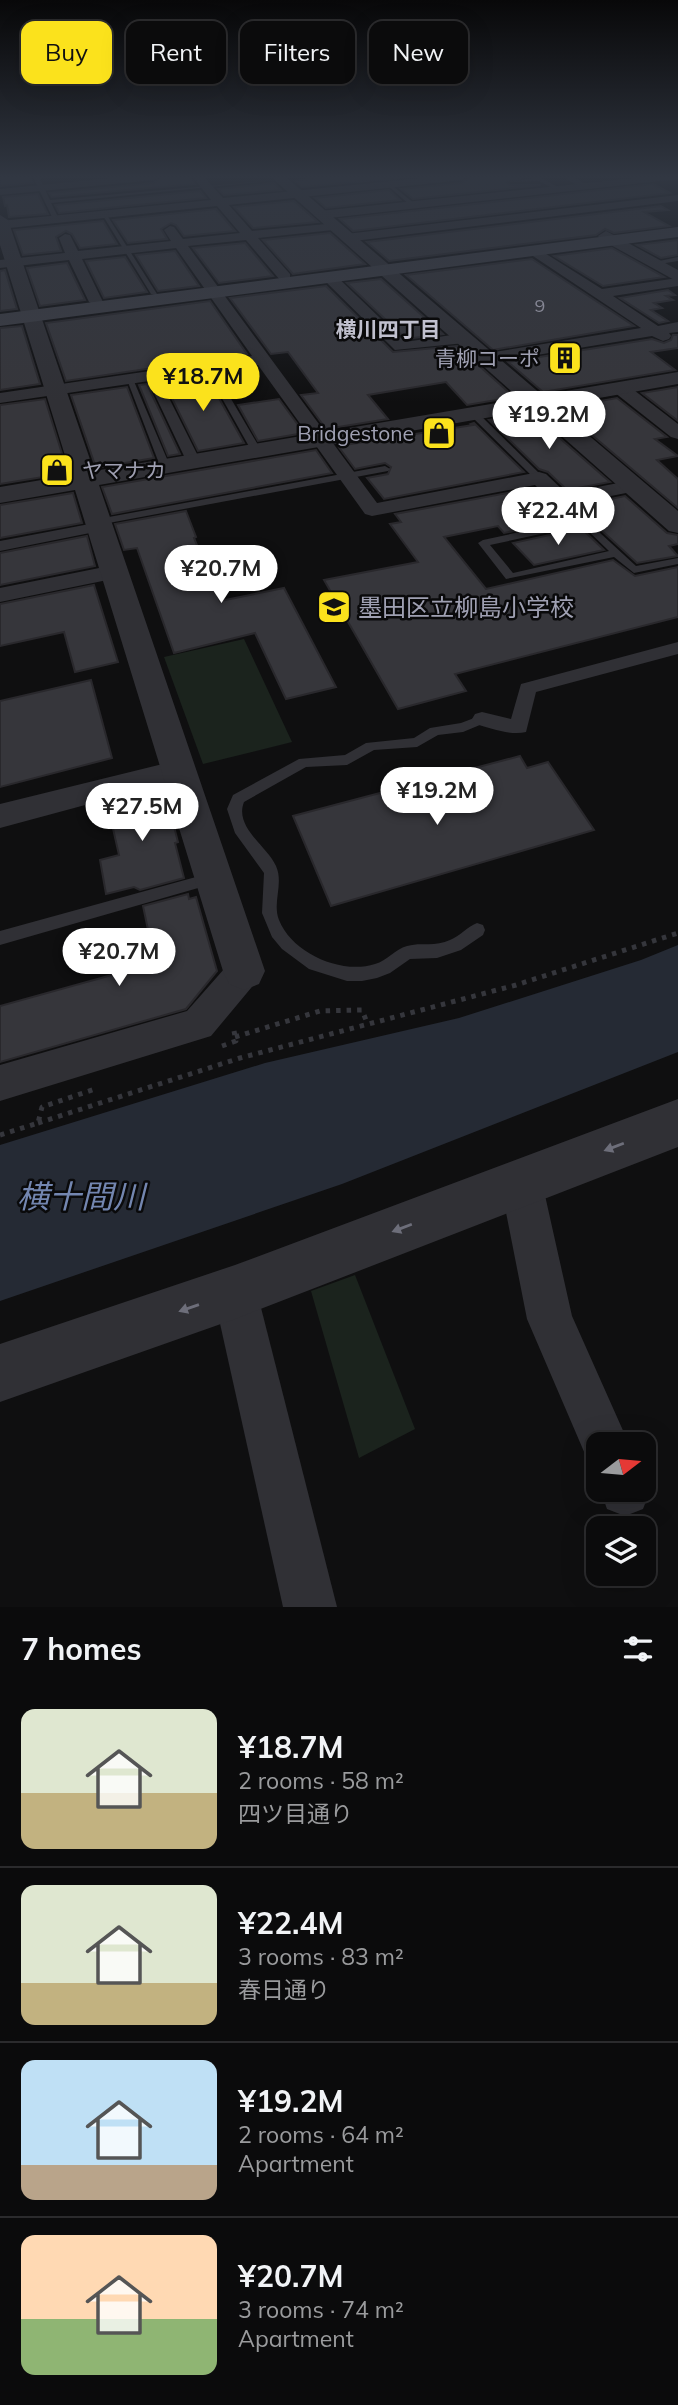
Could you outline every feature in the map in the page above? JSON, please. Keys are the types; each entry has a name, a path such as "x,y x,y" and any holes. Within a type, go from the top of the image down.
{"main road":[{"path":"0,314 30,313 329,277 504,252"},
{"path":"0,320 153,294 212,290 285,277 526,252"}],"street":[{"path":"72,252 96,302"},
{"path":"0,1083 198,1024 244,971 30,313 6,263 101,252"},
{"path":"186,252 372,510 539,478 561,500 634,486"},
{"path":"262,252 285,277"},
{"path":"363,252 678,524"},
{"path":"536,252 678,345"},
{"path":"635,252 678,276"},
{"path":"329,277 401,347 465,338"},
{"path":"599,294 678,282"},
{"path":"488,358 678,327"},
{"path":"0,398 265,359"},
{"path":"152,376 191,456"},
{"path":"0,495 678,378"},
{"path":"620,388 678,433"},
{"path":"0,546 99,524"},
{"path":"0,595 114,572"},
{"path":"482,719 519,727 528,688 678,648"},
{"path":"0,816 179,770"},
{"path":"0,1373 234,1292 678,1123"},
{"path":"521,1182 550,1319 600,1432"},
{"path":"234,1292 310,1607"}],"lane":[{"path":"129,252 153,294"},
{"path":"653,262 678,259"},
{"path":"209,368 256,450"},
{"path":"130,379 166,466"},
{"path":"473,413 539,478"},
{"path":"99,524 385,469"},
{"path":"561,500 634,570 678,561"},
{"path":"583,522 482,543 510,577 616,553"},
{"path":"477,930 461,944 435,951 417,950 404,953 377,971 355,974 322,967 294,950 271,919 269,906 273,880 269,866 245,840 234,808 238,799 304,762 347,760 371,746 417,741 435,731 463,727 482,719"},
{"path":"0,938 214,878"}],"path":[{"path":"0,1135 240,1058 368,1025 636,948 678,933"},
{"path":"235,1037 320,1011 362,1010 368,1025"},
{"path":"211,1050 236,1041 233,1027"},
{"path":"38,1123 42,1107 107,1085"}],"shaded area":[{"path":"244,639 292,742 203,764 164,657"},
{"path":"355,1275 415,1429 359,1458 311,1291"}],"water":[{"name":"横十間川","path":"678,945 678,1052 342,1184 0,1301 0,1145 265,1063 459,1018 641,960"}],"building":[{"path":"22,252 52,252 23,255"},
{"path":"176,252 199,286 158,291 136,255"},
{"path":"196,252 253,252 273,276 219,283"},
{"path":"274,252 351,252 365,264 293,274"},
{"path":"379,252 461,252 389,261"},
{"path":"583,252 619,252 664,277 603,286 554,256"},
{"path":"650,252 678,252 678,255 661,258"},
{"path":"125,257 147,292 104,298 86,261"},
{"path":"532,259 634,326 493,350 406,275"},
{"path":"67,263 85,300 40,306 27,268"},
{"path":"5,270 17,309 0,311 0,271"},
{"path":"381,279 443,334 406,339 347,283"},
{"path":"326,286 393,352 457,346 514,397 467,405 446,382 368,395 388,419 326,429 301,395 318,393 288,352 271,354 230,298"},
{"path":"668,290 675,295 666,296 673,300 654,303 662,308 651,310 668,321 659,323 620,298"},
{"path":"210,301 247,354 66,381 46,323"},
{"path":"22,326 40,384 0,390 0,328"},
{"path":"673,335 678,335 678,348 651,352 675,370 543,392 508,362 652,339 664,343 671,340"},
{"path":"206,375 244,443 198,451 164,382"},
{"path":"147,384 180,454 168,456 139,385"},
{"path":"127,387 154,458 96,468 71,395"},
{"path":"678,387 678,421 642,393"},
{"path":"617,398 667,437 655,439 678,456 657,460 678,479 678,508 560,408"},
{"path":"45,399 68,473 0,484 0,405"},
{"path":"279,399 304,433 258,441 238,405"},
{"path":"531,413 610,482 567,490 548,472 539,469 489,420"},
{"path":"474,423 524,472 384,499 367,478 388,474 391,467 385,463 355,469 338,446 473,425 471,424"},
{"path":"316,450 332,473 112,514 102,487"},
{"path":"534,488 552,506 561,509 571,518 504,533 498,526 444,537 486,589 613,560 635,576 678,567 678,617 455,674 466,691 398,709 324,580 418,562 390,524 401,522 395,514"},
{"path":"73,493 82,523 0,538 0,505"},
{"path":"625,496 667,533 678,535 678,544 669,546 678,556 637,563 575,506"},
{"path":"186,511 220,601 284,588 336,687 286,699 255,633 174,653 137,548 124,550 115,524"},
{"path":"581,528 604,550 534,565 513,543"},
{"path":"87,536 95,566 0,585 0,553"},
{"path":"94,585 118,662 75,672 64,632 0,646 0,604"},
{"path":"91,680 112,758 0,787 0,701"},
{"path":"520,756 527,768 548,762 594,830 331,906 293,816"},
{"path":"164,787 184,878 140,890 134,887 106,894 100,860 119,855 107,802"},
{"path":"188,894 189,899 196,897 217,971 186,1009 0,1062 0,1006 155,963 143,906"}],"place":[{"name":"青柳コーポ","path":"565,358"},
{"name":"Bridgestone","path":"439,433"},
{"name":"ヤマナカ","path":"57,470"},
{"name":"墨田区立柳島小学校","path":"334,607"}],"district":[{"name":"横川四丁目","path":"388,329"}]}
